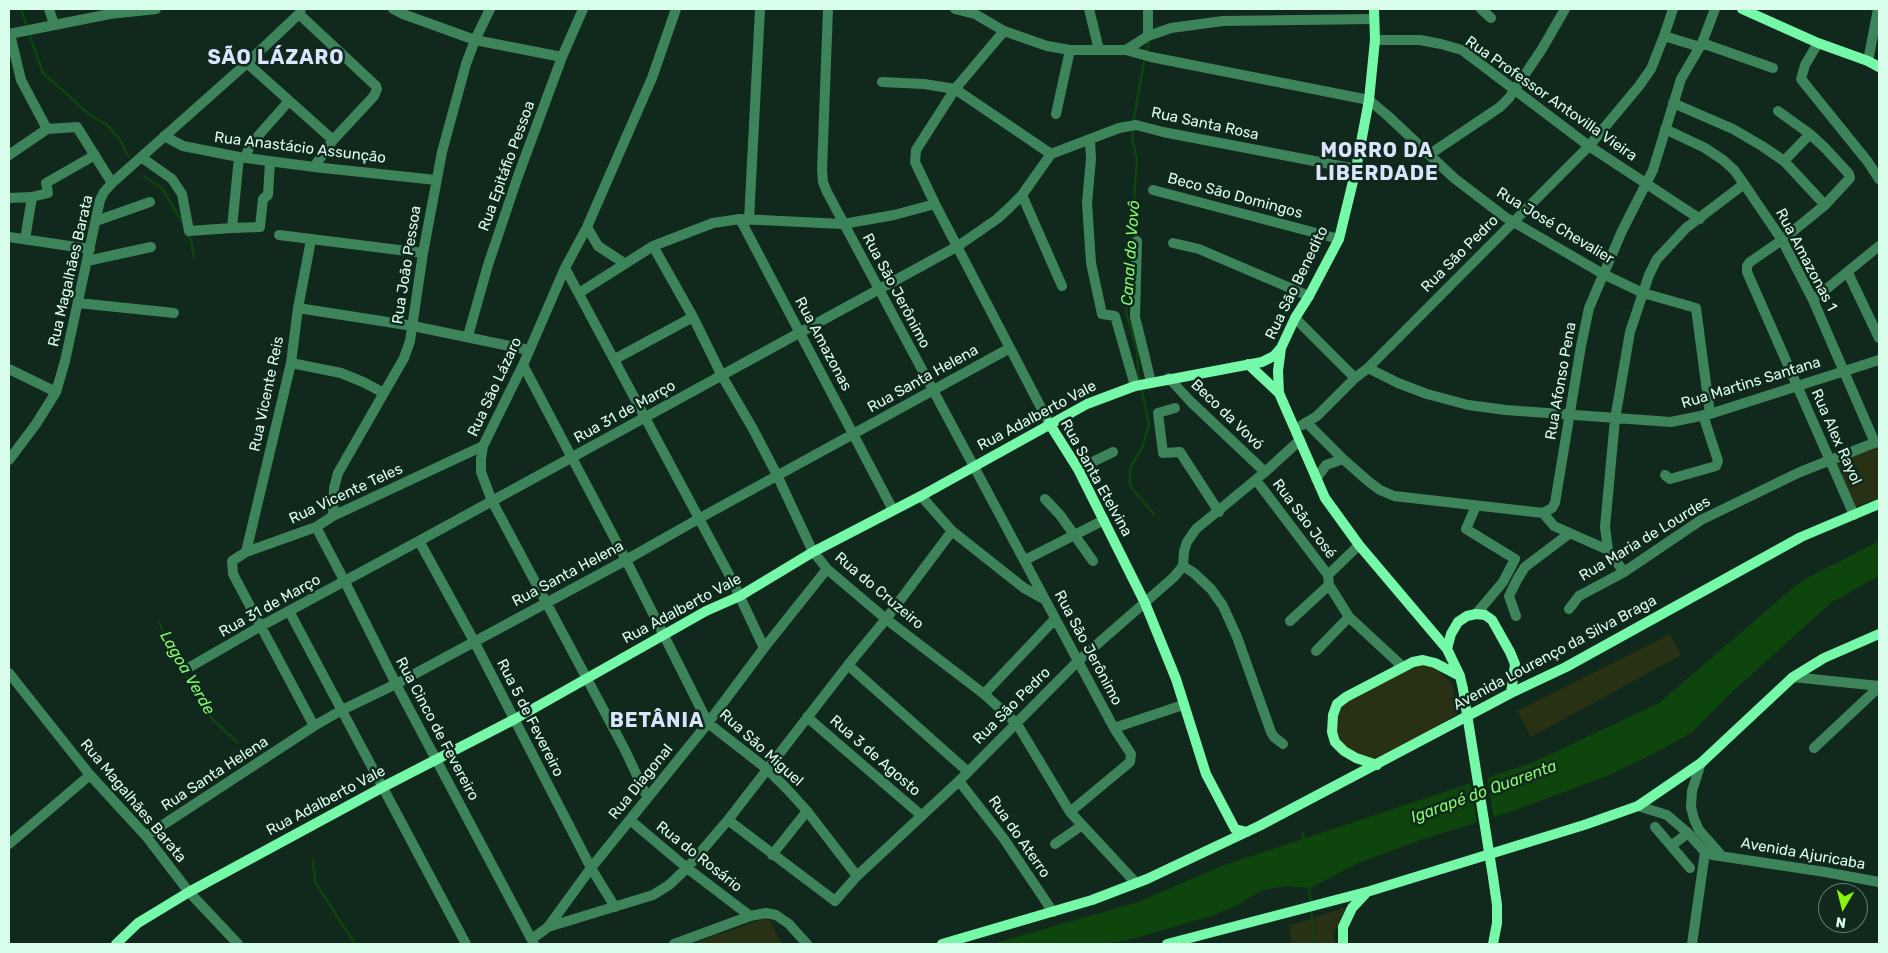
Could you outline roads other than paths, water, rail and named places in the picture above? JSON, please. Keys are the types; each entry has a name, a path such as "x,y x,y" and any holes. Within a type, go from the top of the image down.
{"street":[{"path":"50,9 54,24"},
{"path":"48,129 21,80 9,34 110,14 156,9"},
{"path":"393,9 474,40 562,57"},
{"name":"Rua João Pessoa","path":"333,516 334,488 338,472 404,358 414,326 423,254 436,180 448,127 474,40 490,9"},
{"name":"Rua Epitáfio Pessoa","path":"468,336 488,265 518,176 562,57 584,9"},
{"name":"Rua São Lázaro","path":"647,797 625,750 492,501 481,472 481,460 483,446 523,365 565,268 587,227 652,78 676,9"},
{"path":"745,219 760,9"},
{"name":"Rua São Jerônimo","path":"828,9 823,176 827,192 1078,662 1114,728 1131,754 1130,762 1070,812"},
{"path":"955,9 975,12 1004,31 1047,46 1070,50 1126,50 1146,56 1369,100"},
{"path":"1089,9 1099,50"},
{"path":"1148,9 1150,35"},
{"path":"1481,9 1491,18"},
{"path":"1430,154 1500,107 1510,98 1542,50 1565,9"},
{"name":"Rua São Pedro","path":"1296,428 1317,416 1355,378 1368,368 1589,146 1639,86 1650,68 1673,9"},
{"name":"Rua Afonso Pena","path":"1543,513 1550,510 1555,503 1590,308 1622,231 1647,185 1658,157 1681,79 1701,45 1715,9"},
{"path":"1742,9 1818,42 1868,60 1879,67"},
{"path":"1868,60 1878,9"},
{"path":"300,11 376,86 374,96 333,140 314,168"},
{"name":"Rua Magalhães Barata","path":"9,460 36,424 56,392 78,303 100,200 112,183 247,63 300,11"},
{"path":"1126,50 1150,35 1171,28 1223,20 1374,14"},
{"name":"Rua São Benedito","path":"1279,393 1278,371 1281,348 1295,318 1309,296 1339,239 1356,169 1369,100 1375,40 1374,14"},
{"path":"955,89 1004,31"},
{"path":"1664,36 1701,45 1773,68"},
{"name":"Rua Professor Antovilla Vieira","path":"1375,40 1420,40 1462,50 1589,146 1647,185"},
{"path":"1818,42 1805,65 1801,79 1868,162 1879,179"},
{"path":"1056,114 1070,50"},
{"path":"247,63 333,140"},
{"path":"882,82 924,84 955,89 1051,154"},
{"name":"Rua Santa Etelvina","path":"955,89 916,150 915,162 1049,423 1078,470 1104,520 1145,603 1176,679 1201,761 1228,819 1234,828 1246,832"},
{"name":"Rua José Chevalier","path":"1369,100 1454,178 1514,222 1551,246 1643,293 1694,307 1698,317 1706,414"},
{"path":"232,228 242,158 289,101"},
{"path":"1673,103 1733,129 1784,161 1824,205"},
{"path":"1778,111 1810,134 1849,174 1849,181 1782,240"},
{"name":"Rua Santa Rosa","path":"1051,154 1119,128 1133,125 1356,169"},
{"path":"9,155 48,129 77,127 112,183"},
{"name":"Rua Amazonas 1","path":"1665,129 1705,148 1734,170 1782,240 1813,300 1877,442"},
{"path":"1784,161 1810,134"},
{"name":"Rua Anastácio Assunção","path":"164,136 183,146 242,158 314,168 436,180"},
{"path":"1090,140 1091,159 1087,203 1092,263 1102,314 1115,316 1142,384"},
{"name":"Rua 31 de Março","path":"190,667 261,626 879,291 958,246 997,219 1022,195 1051,154"},
{"path":"9,198 32,197 48,193 46,183 95,155"},
{"path":"141,157 172,179 182,194 189,231 260,228 263,198 268,195 270,162"},
{"path":"1624,572 1608,550 1605,527 1615,419 1628,340 1643,293 1657,259 1686,228 1744,184"},
{"path":"1647,185 1700,219"},
{"name":"Beco São Domingos","path":"1153,190 1339,239"},
{"path":"1022,195 1062,286"},
{"path":"25,238 32,197"},
{"path":"96,221 150,202"},
{"path":"578,294 652,246 713,223 745,219 843,224 894,216 935,204"},
{"name":"Rua Amazonas","path":"745,219 799,333 893,510"},
{"path":"587,227 598,246 624,263"},
{"path":"279,235 423,254"},
{"path":"9,237 90,249"},
{"name":"Rua Vicente Reis","path":"246,552 291,363 298,308 311,240"},
{"path":"1137,240 1135,317 1142,384"},
{"name":"Rua Alex Rayol","path":"1782,240 1750,262 1747,266 1747,272 1854,514"},
{"path":"1173,243 1213,255 1309,296"},
{"name":"Rua do Cruzeiro","path":"652,246 777,475 813,552 827,569 886,619 984,694 1017,724 1070,812 1136,883"},
{"path":"1813,300 1879,246"},
{"path":"87,261 151,247"},
{"path":"565,268 700,518 764,648"},
{"path":"1848,273 1879,338"},
{"path":"78,303 174,313"},
{"path":"298,308 414,326 529,350"},
{"path":"615,359 692,317"},
{"path":"1295,318 1355,378"},
{"name":"Rua Santa Helena","path":"146,836 314,726 342,710 396,684 626,560 1010,348"},
{"name":"Rua Adalberto Vale","path":"116,944 138,923 189,892 383,787 515,720 585,678 664,636 706,611 740,596 813,552 921,496 1049,423 1095,400 1142,384 1268,359 1281,348"},
{"name":"Rua Martins Santana","path":"1368,368 1398,383 1427,394 1468,405 1615,419 1671,422 1706,414 1879,360"},
{"path":"291,363 340,373 363,382 384,394"},
{"name":"Rua São Benedito","path":"1248,364 1279,393 1296,428 1316,479 1337,517 1447,649 1460,676 1497,905 1497,923 1493,944"},
{"name":"Rua São Miguel","path":"523,365 626,560 708,723 767,769 807,811 857,876"},
{"path":"9,369 56,392"},
{"name":"Beco da Vovó","path":"1169,378 1190,401 1265,472"},
{"path":"1175,408 1158,413 1163,453 1180,452 1218,512"},
{"path":"1665,475 1670,479 1715,467 1718,461 1706,414"},
{"path":"1307,423 1343,459 1380,490 1394,496 1543,513"},
{"path":"1283,744 1271,732 1237,637 1223,606 1211,589 1194,573 1183,566 1187,542 1196,529 1256,480 1300,440"},
{"name":"Rua Maria de Lourdes","path":"1569,609 1579,596 1624,572 1701,520 1800,472 1877,442"},
{"name":"Rua Vicente Teles","path":"246,552 316,527 333,516 483,446"},
{"path":"1078,470 1113,452"},
{"path":"1316,479 1326,465 1343,459"},
{"name":"Rua São José","path":"1256,480 1328,580 1349,617 1403,667"},
{"path":"921,496 952,531 1024,588 1044,599"},
{"path":"1044,499 1060,515 1094,561"},
{"name":"Avenida Lourenço da Silva Braga","path":"942,944 1092,900 1136,883 1246,832 1511,693 1566,667 1801,537 1879,504"},
{"path":"1476,506 1466,529 1515,559 1503,582 1476,614"},
{"name":"Rua Maria de Lourdes","path":"1543,513 1554,526 1608,550"},
{"path":"1025,560 1104,520"},
{"name":"Rua Cinco de Fevereiro","path":"316,527 396,684 533,942"},
{"path":"548,927 652,895 669,885 687,868 728,820 886,619 952,531"},
{"path":"1516,616 1509,596 1525,567 1570,533"},
{"name":"Rua 5 de Fevereiro","path":"419,541 474,641 591,868 615,907"},
{"path":"1290,621 1359,545"},
{"path":"246,552 232,562 233,574 314,726"},
{"name":"Rua São Pedro","path":"728,820 835,901 857,876 960,781 1078,662 1174,577 1183,566"},
{"name":"Rua Diagonal","path":"533,942 548,927 591,868 708,723 764,648 827,569"},
{"path":"289,612 466,944"},
{"path":"1447,649 1451,634 1458,622 1467,616 1485,615 1492,620 1510,652 1516,670 1511,693"},
{"path":"1316,651 1349,617"},
{"path":"984,694 1055,619"},
{"path":"1167,944 1197,940 1306,907 1370,891 1584,825 1638,806 1701,763 1792,677 1824,658 1879,634"},
{"path":"1377,764 1344,751 1335,742 1332,732 1333,715 1337,704 1346,696 1413,662 1423,660 1441,666 1460,676"},
{"path":"848,665 968,772"},
{"name":"Rua Magalhães Barata","path":"9,673 90,775 146,836 189,892 238,944"},
{"path":"1792,677 1879,687"},
{"path":"1814,748 1879,687"},
{"path":"1114,728 1183,705"},
{"name":"Rua 3 de Agosto","path":"807,718 922,816"},
{"name":"Avenida Ajuricaba","path":"1701,763 1692,790 1691,806 1699,830 1722,856"},
{"path":"9,844 90,775"},
{"name":"Rua do Aterro","path":"960,781 1004,839 1053,912"},
{"path":"1638,806 1667,815 1688,833 1705,852 1692,944"},
{"path":"772,855 807,811"},
{"name":"Rua do Rosário","path":"630,820 687,868 750,916"},
{"path":"1055,844 1081,826"},
{"path":"1655,826 1690,868"},
{"path":"1671,846 1688,833"},
{"name":"Avenida Ajuricaba","path":"1705,852 1879,882"},
{"path":"1343,944 1343,927 1352,908 1370,891"},
{"path":"674,944 750,916 766,913 776,915 789,924 807,944"}],"water":[{"name":"Igarapé do Quarenta","path":"1879,541 1879,576 1832,602 1731,693 1691,733 1607,776 1510,812 1424,839 1358,863 1310,888 1286,886 1263,890 1240,904 1211,916 1125,941 1104,944 992,944 1138,902 1224,865 1534,762 1659,703 1795,586"}],"waterway":[{"name":"Lagoa Verde","path":"21,9 28,29"},
{"name":"Lagoa Verde","path":"29,34 43,73 90,115 107,125 119,138 129,157"},
{"name":"Canal do Vovô","path":"1147,52 1149,40"},
{"name":"Canal do Vovô","path":"1133,123 1145,57"},
{"name":"Canal do Vovô","path":"1133,129 1132,138 1137,159 1126,312 1137,350 1140,383"},
{"name":"Lagoa Verde","path":"143,176 161,187 183,223"},
{"name":"Lagoa Verde","path":"187,235 191,240 194,257"},
{"name":"Canal do Vovô","path":"1141,388 1149,424 1143,446 1130,468 1130,486 1154,514"},
{"name":"Lagoa Verde","path":"159,623 187,677 212,719 238,743"},
{"name":"Canal do Vovô","path":"1302,833 1305,841"},
{"name":"Lagoa Verde","path":"313,861 315,882 355,944"},
{"path":"1309,887 1311,903"},
{"path":"1311,909 1314,944"}],"district":[{"name":"SÃO LÁZARO","path":"276,58"},
{"name":"MORRO DA LIBERDADE","path":"1377,162"},
{"name":"BETÂNIA","path":"657,721"}]}
